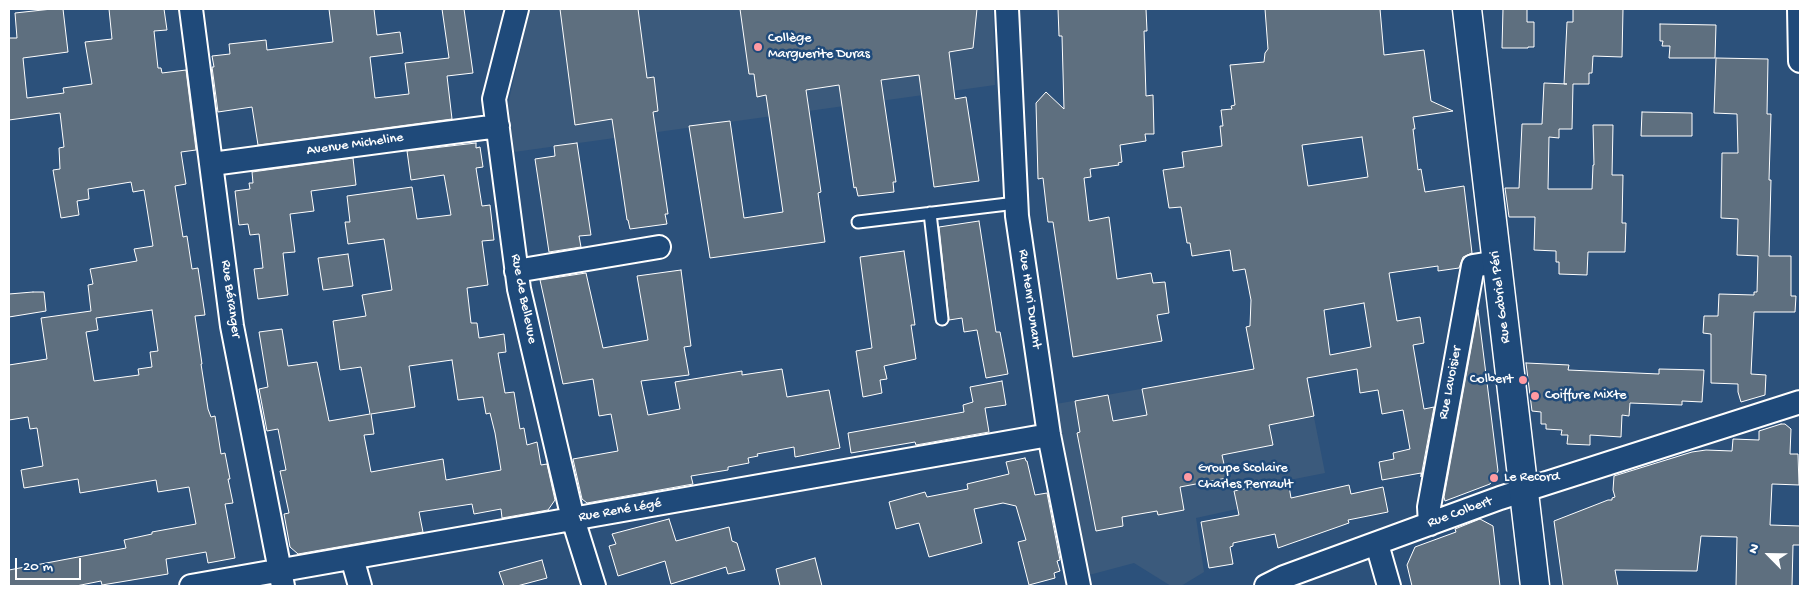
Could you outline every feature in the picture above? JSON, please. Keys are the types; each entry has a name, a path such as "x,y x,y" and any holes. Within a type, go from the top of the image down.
{"main road":[{"name":"Rue Gabriel Péri","path":"1467,9 1535,586"}],"street":[{"name":"Rue Béranger","path":"191,9 232,326 282,578"},
{"name":"Rue de Bellevue","path":"516,9 494,99 516,271 572,519 594,586"},
{"name":"Rue Henri Dunant","path":"1007,9 1017,216 1048,435 1079,586"},
{"path":"1799,9 1800,61"},
{"name":"Avenue Micheline","path":"212,164 498,126"},
{"path":"516,271 659,248"},
{"name":"Rue Lavoisier","path":"1430,524 1429,507 1473,266 1497,262"},
{"name":"Rue Colbert","path":"1279,583 1377,544 1524,490 1800,402"},
{"name":"Rue René Légé","path":"192,586 282,578 352,558 1048,435"},
{"path":"1377,544 1389,586"},
{"path":"352,558 360,586"}],"lane":[{"path":"858,222 1016,203"},
{"path":"930,213 942,319"}],"shaded area":[{"name":"Collège Marguerite Duras","path":"530,9 993,9 995,85 514,152 508,104"},
{"name":"Groupe Scolaire Charles Perrault","path":"1259,368 1307,382 1325,473 1234,491 1237,509 1196,518 1204,572 1181,586 1171,586 1134,563 1089,575 1056,404"}],"building":[{"path":"63,9 68,52 23,58 27,98 64,93 63,88 92,84 85,42 112,39 109,9 164,9 167,30 154,31 158,68 161,68 162,73 186,70 196,150 181,152 186,184 175,186 183,237 187,236 192,269 198,268 205,315 195,316 201,364 208,409 211,417 215,416 221,454 225,453 230,479 228,479 233,503 225,504 235,558 208,563 206,552 166,559 168,574 102,585 101,581 76,586 9,586 9,570 126,548 124,540 152,534 152,532 196,524 189,487 158,492 156,480 80,493 78,479 24,488 21,470 43,466 37,428 30,429 28,417 9,420 9,365 47,359 41,318 91,311 88,285 93,284 90,269 137,261 134,249 153,246 144,190 133,192 131,182 88,189 89,199 77,201 79,215 61,218 53,170 60,169 59,148 64,147 60,113 9,120 9,38 17,38 15,13","holes":["152,310 158,351 150,352 152,367 138,369 139,375 94,381 86,332 98,330 96,318"]},
{"path":"329,9 374,9 377,35 400,32 403,53 370,57 375,98 409,94 405,63 449,58 442,9 464,9 473,73 447,76 452,119 258,145 252,107 218,112 212,56 230,54 229,44 266,40 267,50 333,42"},
{"path":"560,9 638,9 647,78 654,77 658,111 653,112 668,214 665,214 667,224 630,229 627,220 612,119 575,125"},
{"path":"740,9 977,9 973,48 949,52 955,99 966,97 979,181 934,187 919,75 881,80 896,182 893,182 894,192 858,196 856,187 854,188 839,85 806,90 821,192 818,193 825,242 710,258 689,126 730,121 744,218 783,212 766,95 757,97 754,74 749,74"},
{"path":"1058,9 1146,9 1147,31 1144,31 1146,96 1153,95 1154,134 1145,134 1146,141 1120,145 1122,162 1118,163 1119,165 1090,169 1091,177 1084,178 1089,221 1109,217 1117,279 1151,273 1153,283 1165,282 1169,313 1157,315 1162,341 1073,357 1053,222 1048,222 1043,178 1038,179 1036,103 1046,92 1064,109 1062,36 1059,36"},
{"path":"1265,9 1380,9 1384,55 1424,50 1431,101 1453,111 1413,117 1418,170 1421,169 1425,192 1464,186 1472,253 1463,257 1459,268 1438,271 1438,266 1389,273 1397,321 1420,317 1424,343 1413,345 1424,409 1434,407 1421,477 1421,473 1382,480 1379,462 1394,459 1393,453 1410,449 1403,410 1382,414 1378,390 1360,393 1357,369 1307,378 1314,416 1269,425 1273,445 1222,455 1227,478 1180,487 1184,510 1158,515 1157,511 1122,517 1123,526 1096,531 1077,433 1080,432 1075,401 1108,395 1113,421 1147,415 1142,389 1254,369 1246,327 1250,326 1251,300 1245,269 1233,271 1230,250 1192,256 1190,243 1187,243 1181,207 1169,208 1163,170 1184,167 1182,152 1222,146 1220,126 1223,126 1221,110 1232,109 1231,106 1235,105 1230,65 1264,62 1265,53 1268,49","holes":["1362,137 1368,177 1308,186 1302,145","1364,303 1371,347 1330,355 1324,310"]},
{"path":"1503,9 1527,9 1527,22 1534,22 1534,47 1502,48"},
{"path":"1573,9 1623,9 1622,57 1593,56 1592,73 1589,73 1589,84 1573,84 1572,129 1559,129 1559,138 1549,137 1548,189 1592,189 1594,165 1593,125 1613,125 1612,175 1623,175 1622,223 1626,223 1625,252 1588,252 1587,275 1559,274 1559,262 1556,262 1556,251 1534,250 1535,217 1509,217 1505,188 1519,188 1522,124 1542,124 1544,83 1564,84 1567,22 1573,22"},
{"path":"1660,24 1716,25 1715,58 1669,58 1670,46 1662,46 1663,41 1660,41"},
{"path":"1716,58 1768,59 1767,114 1771,114 1769,256 1791,256 1791,296 1796,296 1795,312 1754,312 1751,374 1766,375 1765,395 1741,402 1738,384 1711,383 1711,334 1703,333 1704,316 1718,316 1719,294 1754,295 1754,292 1757,292 1758,256 1737,255 1738,219 1721,218 1722,153 1738,153 1737,114 1714,113"},
{"path":"1642,112 1692,113 1692,136 1641,136"},
{"path":"476,143 476,148 480,147 483,167 476,168 482,206 490,205 494,240 482,241 488,285 467,288 471,323 477,323 479,338 504,334 506,352 498,353 505,393 514,392 520,429 524,428 527,445 537,442 541,465 547,464 555,500 548,510 502,518 501,509 474,514 472,504 419,512 423,532 298,554 290,547 284,514 289,513 280,471 286,470 278,429 267,431 259,389 268,387 259,332 282,329 288,366 317,362 329,421 370,414 361,367 340,370 333,321 366,316 362,295 392,290 384,239 348,244 345,222 350,222 347,196 412,187 417,219 451,215 444,175 411,180 407,151","holes":["452,360 458,400 483,397 486,414 490,413 495,433 501,470 446,480 443,459 371,472 364,435 374,434 371,414 415,407 409,366"]},
{"path":"577,143 591,235 579,236 581,247 549,252 535,159 555,156 554,146"},
{"path":"353,158 356,185 311,191 314,211 290,214 295,252 283,253 288,295 258,299 254,269 263,268 259,234 250,235 248,224 239,225 235,191 250,189 249,183 253,183 252,172"},
{"path":"979,221 996,332 1000,332 1008,374 986,378 977,330 964,332 962,318 949,320 939,227"},
{"path":"904,251 915,325 911,325 916,359 884,366 887,379 880,380 882,393 863,397 856,351 872,348 860,257"},
{"path":"348,254 353,286 323,290 318,258"},
{"path":"681,270 691,346 684,347 689,375 641,381 648,415 680,409 675,382 742,371 742,375 782,369 787,397 829,390 840,448 795,457 794,447 757,454 758,456 748,458 749,463 728,467 728,470 691,476 693,484 587,503 582,499 573,459 618,451 611,414 599,416 593,379 563,384 540,280 586,273 603,348 648,340 637,276"},
{"path":"44,292 46,311 9,317 9,294"},
{"path":"1478,310 1498,471 1490,484 1445,501 1444,497"},
{"path":"1526,363 1569,365 1568,370 1659,374 1659,369 1704,370 1702,402 1682,401 1682,405 1630,403 1629,416 1622,415 1621,437 1590,435 1590,445 1567,444 1568,435 1561,435 1562,430 1546,429 1546,424 1541,424 1541,412 1532,411"},
{"path":"1002,381 1006,405 985,408 989,432 916,445 915,442 851,453 848,433 964,412 963,405 973,402 970,387"},
{"path":"1785,424 1791,429 1790,454 1798,454 1799,485 1772,484 1770,525 1800,526 1800,545 1793,545 1792,586 1736,586 1737,537 1701,536 1697,571 1615,570 1618,586 1563,586 1554,521 1612,500 1615,497 1613,490 1614,476 1692,452 1706,450 1732,451 1733,439 1759,440 1759,431"},
{"path":"1025,458 1035,495 1047,493 1060,560 1057,561 1060,571 1054,573 1055,578 1029,585 1018,542 1026,540 1016,506 1003,503 974,509 982,543 929,557 919,523 896,529 889,502 925,492 927,497 968,489 967,484 1009,474 1006,462"},
{"path":"1288,480 1291,498 1349,485 1351,494 1383,487 1388,512 1348,520 1349,523 1278,548 1275,534 1233,543 1233,546 1230,547 1233,564 1209,568 1201,522 1239,515 1234,491"},
{"path":"669,519 676,541 729,527 732,541 737,543 745,570 728,574 726,567 671,584 665,561 618,576 609,546 616,544 612,534"},
{"path":"1480,519 1493,526 1500,586 1412,586 1407,565 1415,547 1456,532 1455,529"},
{"path":"815,558 822,586 780,586 776,569"},
{"path":"542,560 547,578 517,586 504,586 499,572"}],"place":[{"name":"Collège Marguerite Duras","path":"758,47"},
{"name":"Colbert","path":"1523,380"},
{"name":"Coiffure Mixte","path":"1535,396"},
{"name":"Groupe Scolaire Charles Perrault","path":"1188,477"},
{"name":"Le Record","path":"1494,478"}]}
